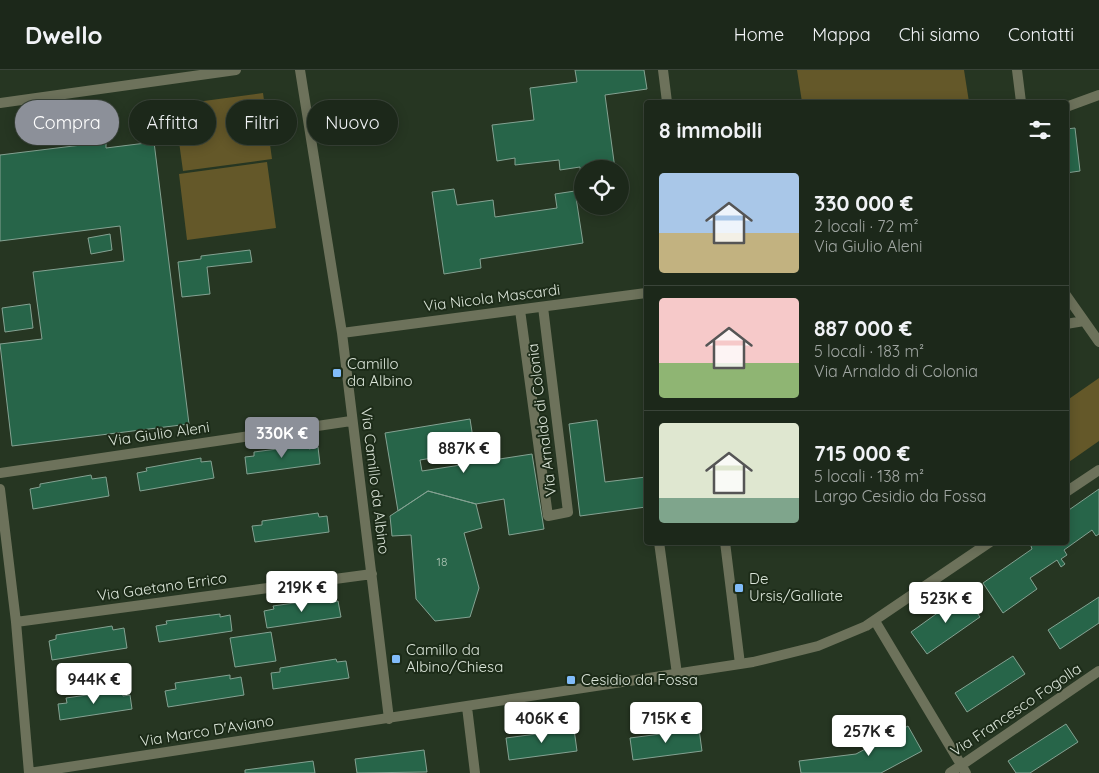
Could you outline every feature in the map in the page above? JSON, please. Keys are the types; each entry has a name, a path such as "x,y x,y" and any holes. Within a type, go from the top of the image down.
{"street":[{"path":"0,103 236,70"},
{"name":"Via Camillo da Albino","path":"300,70 342,333 351,421 389,719"},
{"path":"663,70 667,100"},
{"path":"1017,70 1021,100"},
{"path":"1069,106 1099,95"},
{"name":"Via Nicola Mascardi","path":"342,333 644,293"},
{"path":"1069,300 1099,342"},
{"name":"Via Arnaldo di Colonia","path":"520,310 548,516 568,512 543,307"},
{"path":"1069,324 1084,322"},
{"name":"Via Giulio Aleni","path":"0,473 351,421"},
{"path":"1069,490 1099,470"},
{"path":"0,488 16,622 29,773"},
{"path":"659,545 677,674"},
{"path":"725,545 740,664"},
{"name":"Via Marco D'Aviano","path":"29,773 740,664 818,646 875,621 986,545"},
{"name":"Via Gaetano Errico","path":"16,622 372,574"},
{"path":"875,621 963,769"},
{"name":"Via Francesco Fogolla","path":"950,773 963,769 1099,671"},
{"path":"467,707 475,773"}],"shaded area":[{"path":"797,70 964,70 969,100 802,100"},
{"path":"263,93 264,100 226,100 226,145 270,145 272,159 183,171 179,145 216,145 216,100 211,100"},
{"path":"267,162 276,228 187,240 179,174"},
{"path":"1099,378 1099,441 1069,462 1069,399"}],"building":[{"path":"575,70 644,70 647,89 605,95 614,160 574,160 574,168 560,170 559,160 515,165 515,158 497,161 492,125 534,120 530,88 577,82"},
{"path":"1075,128 1080,171 1069,173 1069,129"},
{"path":"82,145 106,145 106,148 130,145 154,145 189,424 12,446 0,344 42,339 33,272 124,261 120,226 0,241 0,155"},
{"path":"454,189 457,205 493,200 495,217 557,208 555,194 574,191 574,215 579,215 583,243 480,259 481,268 444,274 432,192"},
{"path":"110,234 112,250 91,254 88,238"},
{"path":"250,250 252,262 207,267 210,294 182,297 178,262 201,259 201,256"},
{"path":"30,304 33,328 5,332 2,308"},
{"path":"470,419 475,451 420,460 422,471 532,454 544,529 509,535 504,499 476,504 428,491 398,511 385,433"},
{"path":"597,420 605,482 644,477 644,507 580,516 569,424"},
{"path":"308,445 309,449 318,447 320,464 247,474 245,457 254,456 254,452"},
{"path":"201,458 201,462 211,461 214,478 140,491 137,473 147,471 146,468"},
{"path":"91,475 92,479 106,477 109,496 33,509 30,489 40,487 40,484"},
{"path":"1099,489 1099,534 1096,536 1092,530 1064,550 1067,555 1061,559 1065,564 1061,567 1057,560 1030,578 1037,589 1003,613 983,583 1032,549 1032,545 1069,545 1069,510"},
{"path":"428,491 476,504 482,528 464,533 479,588 470,617 435,621 416,599 411,535 392,536 390,516"},
{"path":"318,513 319,517 327,516 329,532 255,542 252,526 262,525 262,521"},
{"path":"964,594 980,617 927,654 911,632"},
{"path":"1099,597 1099,623 1060,649 1048,630"},
{"path":"329,598 330,603 338,601 341,617 267,628 264,611 274,609 273,606"},
{"path":"220,614 220,617 230,615 232,631 159,642 156,626 167,624 166,621"},
{"path":"112,626 113,630 124,628 127,648 52,660 49,641 56,639 56,635"},
{"path":"271,632 276,661 235,667 230,638"},
{"path":"1013,656 1025,674 967,712 955,693"},
{"path":"336,659 337,662 346,661 349,678 273,689 271,673 280,672 280,668"},
{"path":"230,675 230,679 241,677 244,695 168,707 165,691 176,689 175,683"},
{"path":"122,690 123,696 130,695 132,709 60,720 58,704 67,703 66,698"},
{"path":"1066,724 1078,742 1030,773 1016,773 1008,761"},
{"path":"908,726 922,751 881,773 801,773 799,761 856,754"},
{"path":"574,729 577,751 509,760 506,738"},
{"path":"699,729 702,751 633,760 630,738"},
{"path":"424,750 427,772 357,773 355,759"},
{"path":"313,761 315,773 245,773 245,770"}],"place":[{"name":"Camillo da Albino","path":"337,373"},
{"name":"De Ursis/Galliate","path":"739,588"},
{"name":"Camillo da Albino/Chiesa","path":"396,659"},
{"name":"Cesidio da Fossa","path":"571,680"}]}
